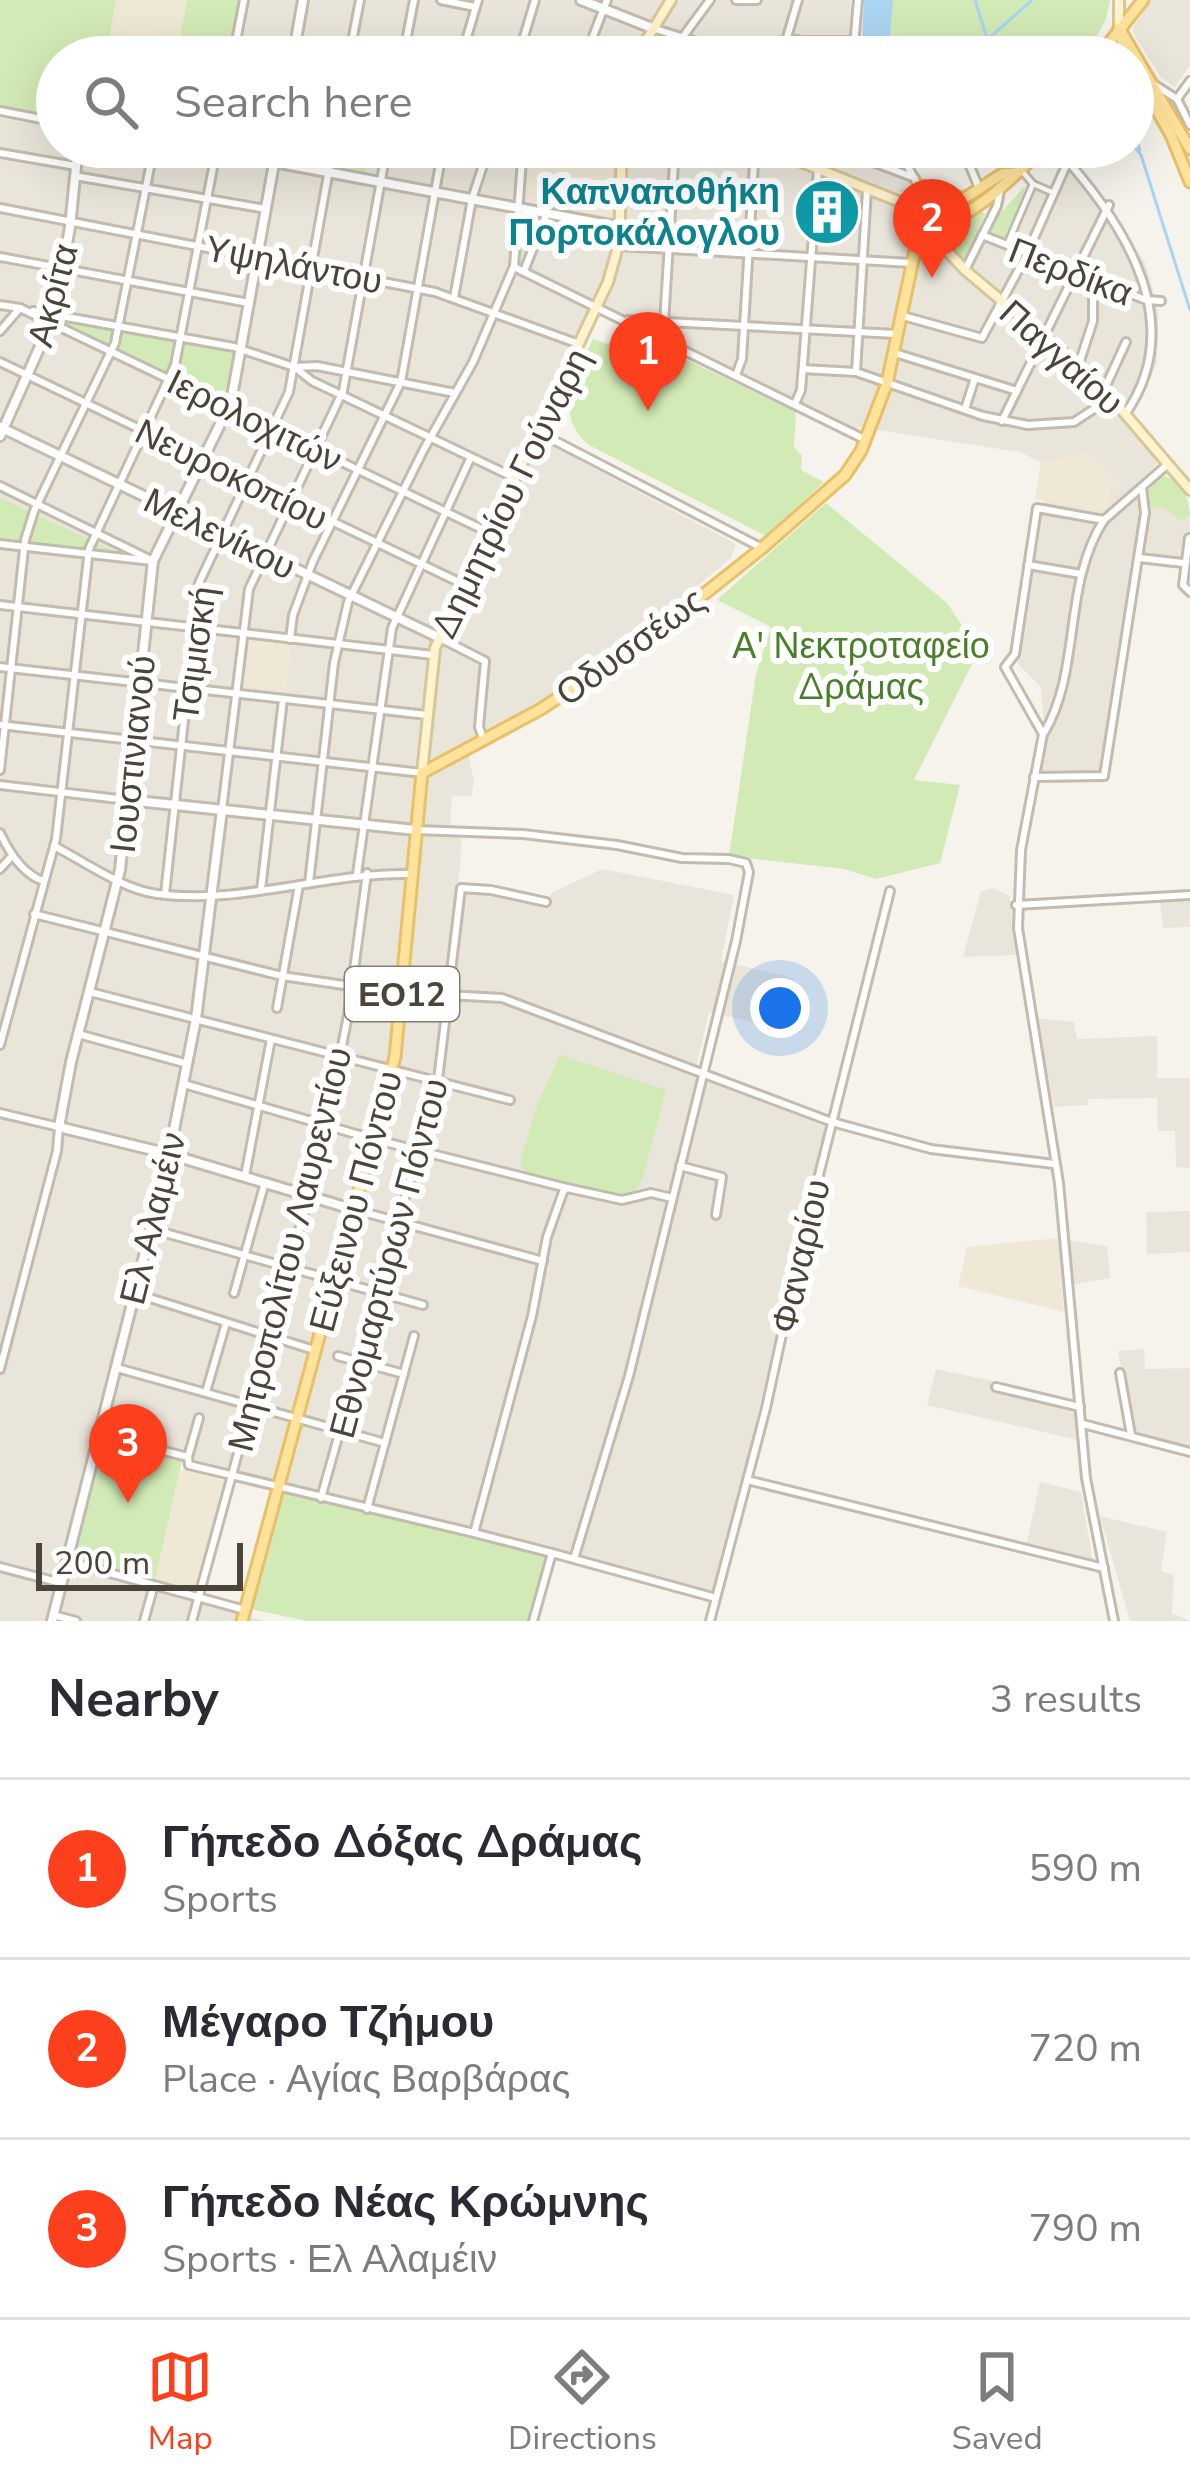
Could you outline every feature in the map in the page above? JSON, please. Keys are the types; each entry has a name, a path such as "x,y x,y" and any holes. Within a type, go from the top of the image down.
{"main road":[{"path":"647,36 671,0"},
{"path":"1119,0 1122,36"},
{"path":"1114,36 1137,4"},
{"path":"1131,36 1137,4"},
{"path":"1154,85 1190,149"},
{"path":"1154,104 1190,182"},
{"name":"Δημητρίου Γούναρη","path":"422,773 433,655 598,308 619,246 621,168"},
{"path":"815,168 920,210 930,230"},
{"path":"930,230 1000,190 1020,168"},
{"path":"911,262 917,241 940,214 1002,174 1017,171"},
{"path":"917,182 964,199"},
{"name":"Παγγαίου","path":"930,230 965,270 1105,388 1190,490"},
{"name":"Οδυσσέως","path":"422,773 486,741 640,644 824,496 854,464 866,440 900,334 911,262"},
{"name":"Εύξεινου Πόντου","path":"243,1616 393,1068 422,773"}],"street":[{"path":"237,36 244,0"},
{"path":"297,36 303,0"},
{"path":"353,36 360,0"},
{"path":"408,36 414,0"},
{"path":"445,0 477,4 466,36"},
{"path":"524,36 536,0"},
{"path":"581,0 605,3 676,36"},
{"path":"683,36 710,0"},
{"path":"736,0 757,1"},
{"path":"787,36 798,0"},
{"path":"856,36 858,0"},
{"path":"593,36 605,3"},
{"path":"1154,85 1177,99 1189,120"},
{"path":"1177,99 1188,87"},
{"path":"0,111 36,118"},
{"path":"0,153 36,162"},
{"path":"62,168 266,208"},
{"name":"Ακρίτα","path":"1,431 53,319 75,168"},
{"path":"0,770 25,548 38,504 120,327 150,168"},
{"path":"0,1045 5,1008 55,846 88,554 170,379 214,168"},
{"name":"Ιουστινιανού","path":"0,1369 54,1161 78,1034 118,879 153,561 229,407 273,168"},
{"path":"307,168 620,227"},
{"name":"Τσιμισκή","path":"165,894 201,578 290,392 330,168"},
{"path":"222,810 249,589 341,395 383,168"},
{"path":"290,638 308,574 400,382 439,168"},
{"path":"454,298 482,168"},
{"path":"309,883 337,644 350,595 456,393 514,266 521,168"},
{"path":"663,340 673,168"},
{"path":"736,375 742,358 752,188 757,168"},
{"path":"883,168 917,182"},
{"path":"910,168 920,210"},
{"path":"971,168 980,189"},
{"path":"903,316 982,338 1066,168"},
{"path":"1075,168 1137,240"},
{"path":"795,404 803,369 819,170"},
{"path":"1017,171 1054,194"},
{"path":"1006,245 1033,184"},
{"path":"672,185 752,188"},
{"path":"856,372 867,190"},
{"name":"Περδίκα","path":"965,270 1000,190"},
{"path":"1003,421 1108,205"},
{"name":"Υψηλάντου","path":"0,208 417,288 580,345"},
{"path":"524,271 547,213"},
{"name":"Περδίκα","path":"982,236 1146,300 1160,297 1162,312"},
{"path":"619,246 911,262"},
{"path":"0,257 249,303"},
{"path":"514,266 866,440"},
{"path":"1078,364 1093,321 1093,279"},
{"name":"Ιερολοχιτών","path":"0,305 53,319 490,533"},
{"path":"0,331 20,308"},
{"name":"Ιερολοχιτών","path":"53,319 241,349 294,367"},
{"path":"622,320 900,334"},
{"path":"1105,388 1126,342"},
{"path":"895,353 1017,391"},
{"name":"Νευροκοπίου","path":"0,362 465,585"},
{"path":"294,367 317,366 456,393"},
{"path":"294,367 312,381 515,478"},
{"path":"803,369 856,372 1003,421 1046,426 1088,416 1112,397"},
{"path":"1126,412 1156,376"},
{"path":"965,410 975,378"},
{"name":"Μελενίκου","path":"1,431 440,638"},
{"path":"538,432 762,548"},
{"path":"357,874 377,710 395,616 471,457"},
{"path":"1114,1621 1086,1478 1054,1164 1016,905 1025,820 1043,734 1058,706 1081,574 1104,520 1168,464"},
{"path":"0,486 153,561"},
{"path":"1034,777 1104,776 1145,508 1142,487"},
{"path":"1043,734 1005,667 1015,654 1037,508 1104,520"},
{"path":"1189,538 1184,585 1190,592"},
{"path":"0,544 153,561"},
{"path":"1138,558 1184,563"},
{"path":"1028,565 1081,574"},
{"path":"0,605 433,655"},
{"path":"440,638 484,661 479,729 486,741"},
{"path":"0,667 427,715"},
{"path":"261,890 283,699"},
{"path":"2,725 422,773"},
{"path":"0,785 363,825 516,834 746,863 749,872 736,941 629,1376 574,1558"},
{"name":"Ελ Αλαμέιν","path":"52,1618 184,1084 222,810"},
{"path":"0,833 13,856 33,878 43,881"},
{"path":"55,846 118,879 165,894 261,890 367,873 412,874"},
{"path":"0,869 13,856"},
{"name":"Μητροπολίτου Λαυρεντίου","path":"192,1621 327,1126 367,873"},
{"path":"277,1008 299,885"},
{"name":"Εθνομαρτύρων Πόντου","path":"321,1498 438,1080 461,888 546,902"},
{"name":"Φαναρίου","path":"710,1621 890,891"},
{"path":"1016,905 1190,895"},
{"path":"34,914 283,976 402,992 505,999 832,1122 931,1149 1054,1164"},
{"path":"89,992 511,1100"},
{"path":"78,1034 188,1064"},
{"path":"244,1176 271,1038"},
{"path":"184,1084 567,1188 622,1200 651,1193 672,1198"},
{"path":"0,1113 169,1154 543,1261"},
{"path":"680,1166 722,1177 716,1215"},
{"path":"234,1293 265,1182"},
{"path":"475,1533 547,1237 567,1188"},
{"path":"151,1229 423,1305"},
{"path":"134,1293 314,1350"},
{"path":"206,1392 226,1323"},
{"path":"367,1509 414,1336"},
{"path":"338,1356 404,1374"},
{"path":"114,1367 385,1443"},
{"path":"1120,1373 1131,1436"},
{"path":"996,1387 1080,1407"},
{"path":"188,1461 199,1418"},
{"path":"1083,1424 1190,1452"},
{"path":"96,1434 230,1476 475,1533 716,1598"},
{"path":"747,1480 1104,1568"},
{"path":"533,1621 552,1553"},
{"path":"66,1561 199,1597 243,1616"},
{"path":"0,1567 61,1583"},
{"path":"144,1621 154,1585"},
{"path":"52,1618 76,1621"}],"shaded area":[{"path":"116,0 187,0 180,36 110,36"},
{"path":"250,0 851,0 849,36 244,36"},
{"path":"1151,0 1190,0 1190,65 1175,87 1154,66 1154,36 1135,36 1133,28"},
{"path":"0,118 36,124 36,168 915,168 927,192 927,209 964,260 978,230 1006,239 1037,188 1057,197 1070,170 1104,204 1146,264 1158,311 1157,362 1147,387 1119,416 1158,463 1134,487 1142,506 1163,508 1181,521 1190,516 1190,586 1185,576 1187,561 1136,555 1100,774 1037,771 1049,732 1044,726 1041,687 1017,663 1044,501 1035,499 1041,462 1019,452 865,425 854,429 593,300 528,433 736,544 731,558 628,643 466,744 474,782 471,796 452,796 450,834 462,836 458,891 540,904 553,892 602,869 734,895 721,961 794,978 782,1029 709,1012 694,1075 827,1127 714,1596 542,1546 192,1462 193,1453 94,1428 61,1564 265,1621 0,1621"},
{"path":"524,168 613,168 611,220 521,202"},
{"path":"1088,451 1121,486 1111,487 1105,511 1035,499 1042,463"},
{"path":"249,640 292,645 286,692 243,687"},
{"path":"993,888 1010,896 1016,955 963,957 981,891"},
{"path":"1190,897 1190,927 1163,928 1160,901"},
{"path":"1036,1018 1074,1022 1077,1039 1157,1036 1157,1078 1190,1078 1190,1168 1176,1167 1175,1131 1158,1131 1157,1098 1088,1099 1088,1105 1054,1107"},
{"path":"1190,1211 1190,1252 1147,1254 1146,1212"},
{"path":"1058,1238 1064,1312 958,1286 967,1247"},
{"path":"1067,1240 1107,1246 1110,1278 1070,1285"},
{"path":"1144,1349 1145,1369 1190,1368 1190,1449 1133,1433 1118,1351"},
{"path":"936,1369 997,1382 996,1389 1074,1408 1078,1440 927,1405"},
{"path":"180,1469 224,1481 196,1590 155,1580"},
{"path":"1040,1482 1081,1492 1093,1563 1026,1546"},
{"path":"1100,1516 1167,1532 1161,1571 1174,1575 1172,1613 1190,1621 1130,1621"}],"green space":[{"path":"0,0 116,0 110,36 36,36 36,113 0,106"},
{"path":"187,0 239,0 233,36 180,36"},
{"path":"864,0 1110,0 1097,36 865,36"},
{"path":"334,168 366,168 365,174"},
{"path":"1026,185 1006,239 990,233 997,217"},
{"path":"980,210 985,214 964,261 941,230"},
{"path":"535,214 538,222 522,263 518,261 521,215"},
{"path":"63,322 234,353 224,398"},
{"path":"622,329 796,412 794,447 802,456 801,470 824,482 766,536 589,445 571,420 570,394 593,339 607,344 623,337"},
{"path":"1161,476 1174,480 1183,490 1190,516 1181,521 1163,508 1149,507 1148,488"},
{"path":"0,498 114,551 114,554 0,540"},
{"name":"Α' Νεκτροταφείο Δράμας","path":"826,503 947,603 979,650 914,780 960,785 940,863 876,879 844,869 729,856 756,674 771,627 717,600"},
{"path":"560,1055 666,1090 642,1180 633,1194 575,1188 522,1168 537,1105"},
{"path":"99,1440 182,1460 155,1580 70,1557"},
{"path":"283,1490 548,1552 529,1621 306,1621 251,1609"}],"water":[{"path":"864,0 893,0 890,36 862,36"}],"waterway":[{"path":"975,0 986,36"},
{"path":"992,36 1032,0"},
{"path":"1145,168 1190,310"}],"place":[{"name":"Καπναποθήκη Πορτοκάλογλου","path":"827,212"},
{"name":"Μέγαρο Τζήμου","path":"932,278"},
{"name":"Γήπεδο Δόξας Δράμας","path":"648,411"},
{"name":"Γήπεδο Νέας Κρώμνης","path":"128,1503"}]}
